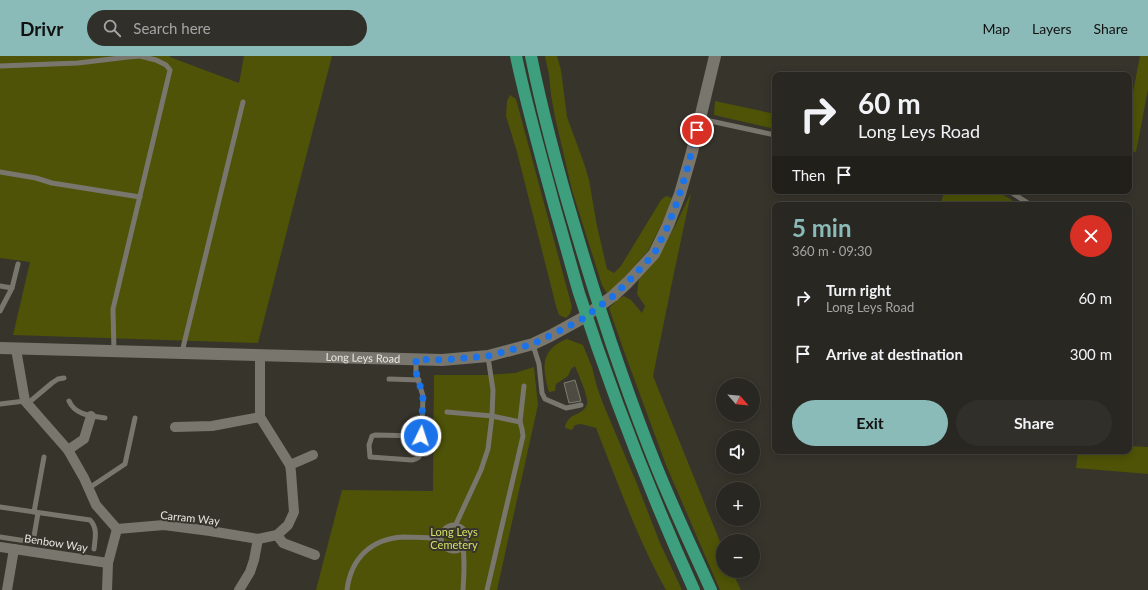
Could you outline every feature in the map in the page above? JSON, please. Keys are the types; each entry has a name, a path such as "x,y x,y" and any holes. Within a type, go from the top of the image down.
{"highway":[{"path":"516,56 548,183 579,292 594,338 625,424 694,590"},
{"path":"531,56 560,179 608,334 632,403 658,470 711,590"}],"street":[{"name":"Long Leys Road","path":"0,348 442,360 488,356 533,344 581,320 622,288 654,254 668,226 680,194 715,56"},
{"path":"16,349 26,403 68,450 84,478 96,505 117,529 108,563 107,590"},
{"path":"260,355 260,417 290,465 294,512 288,525 277,535 283,543 315,555"},
{"path":"68,450 84,439 91,416"},
{"path":"175,427 212,426 260,417"},
{"path":"290,465 312,455"},
{"name":"Carram Way","path":"117,529 164,525 258,539 277,535"},
{"path":"239,590 250,572 258,539"},
{"name":"Benbow Way","path":"0,546 108,563"},
{"path":"7,590 14,549"}],"lane":[{"path":"0,66 78,63 140,56 156,60 166,65 170,70 113,309 114,351"},
{"path":"182,353 243,102"},
{"path":"700,119 772,134"},
{"path":"0,172 140,197"},
{"path":"1014,194 1026,202"},
{"path":"0,311 12,288 18,264"},
{"path":"0,286 12,288"},
{"path":"533,344 539,364 542,394 545,399 566,408 581,405"},
{"path":"456,524 481,470 488,449 493,390 488,356"},
{"path":"416,359 416,372 423,396 421,453 419,457 415,459 370,457 369,445 372,436 421,436"},
{"path":"0,404 26,403 58,379 64,378"},
{"path":"389,379 419,380"},
{"path":"487,590 523,436 520,422 524,386"},
{"path":"69,401 76,411 91,416 105,418"},
{"path":"447,412 492,416 520,422"},
{"path":"89,488 125,464 135,418"},
{"path":"0,537 33,542 44,457"},
{"path":"0,507 90,520 95,529 94,548"},
{"path":"456,524 461,526 467,537 463,547 457,551 448,549 442,543 441,538 442,531 445,528 456,524"},
{"path":"347,590 353,567 373,546 388,540 404,537 441,538"},
{"path":"463,547 463,590"}],"green space":[{"path":"0,56 170,56 239,83 244,56 332,56 258,343 13,335 30,262 0,258"},
{"path":"545,56 557,56 561,70 567,117 589,180 597,226 607,269 614,273 621,266 661,200 666,196 672,198 664,219 648,251 609,294 602,285 572,190 555,117"},
{"path":"1140,56 1148,56 1148,89 1136,152 1132,151 1132,97"},
{"path":"510,95 516,99 572,307 570,314 566,318 559,315 556,306 517,152 506,116 507,101"},
{"path":"715,101 772,113 772,128 714,115"},
{"path":"691,193 653,376 717,534 716,578 735,578 741,590 720,590 666,465 609,308 618,299 624,296 631,300 642,313 645,306 637,294 639,277 660,251 675,226"},
{"path":"943,194 1001,194 1012,200 1012,202 941,202"},
{"path":"567,339 583,345 592,367 604,406 660,543 682,590 666,590 628,510 596,428 581,424 575,425 572,430 565,428 572,416 585,408 587,401 585,391 575,366 571,369 568,376 556,384 555,391 549,392 544,368 545,361 552,348 558,343"},
{"name":"Long Leys Cemetery","path":"534,367 538,405 497,590 316,590 342,490 433,491 434,375 487,375 515,373"},
{"path":"1132,446 1148,447 1148,474 1076,468 1078,454 1132,454"}],"building":[{"path":"575,380 581,401 569,403 564,383"}],"route":[{"path":"421,436 423,396 416,372 416,359 442,360 488,356 533,344 581,320 613,296 654,254 668,226 677,202 697,130"}]}
